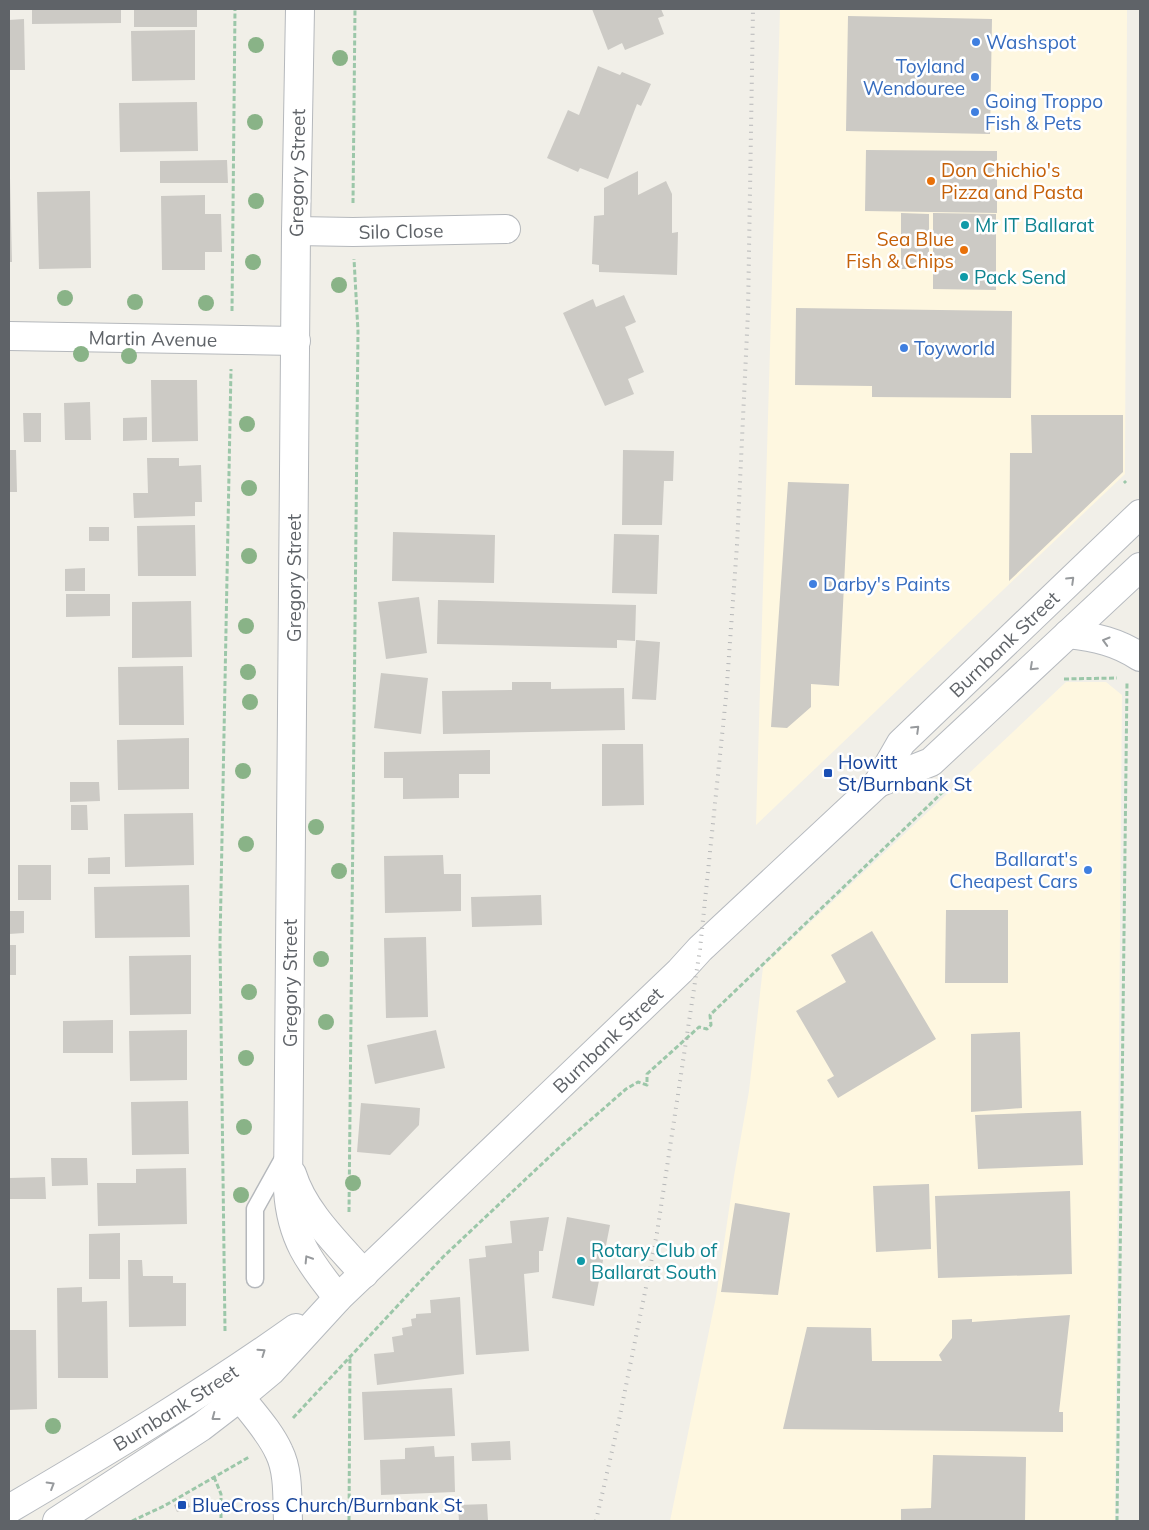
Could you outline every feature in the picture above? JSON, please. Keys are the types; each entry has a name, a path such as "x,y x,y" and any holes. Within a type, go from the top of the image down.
{"street":[{"name":"Gregory Street","path":"300,9 296,231 289,1205 297,1236 311,1263 338,1298"},
{"name":"Silo Close","path":"296,231 353,232 506,229"},
{"name":"Martin Avenue","path":"9,336 296,341"},
{"name":"Burnbank Street","path":"57,1521 155,1458 240,1397 286,1356 338,1298 700,949 878,783 901,743 1140,514"},
{"name":"Burnbank Street","path":"878,783 931,762 1140,568"},
{"path":"1068,634 1112,642 1127,649 1134,667"},
{"name":"Gregory Street","path":"289,1148 294,1179 310,1210 364,1274"},
{"name":"Burnbank Street","path":"9,1509 126,1440 236,1370 338,1298"},
{"path":"240,1397 280,1453 284,1466 288,1521"}],"lane":[{"path":"255,1280 255,1209 261,1195 289,1148"}],"path":[{"path":"225,1331 220,943 235,9"},
{"path":"350,1212 358,341 353,232 355,9"},
{"path":"1117,1521 1134,667"},
{"path":"1057,685 1064,678 1119,678"},
{"path":"132,1521 164,1506 247,1459 271,1439 443,1256 626,1089 638,1082 647,1085 647,1074 699,1027 707,1030 711,1025 710,1015 949,786"},
{"path":"349,1521 350,1355"},
{"path":"214,1477 221,1494 221,1521"}],"shaded area":[{"path":"780,9 1127,9 1125,474 756,825"},
{"path":"1066,682 1106,682 1122,695 1115,1521 670,1521 716,1297 749,1091 763,967"}],"building":[{"path":"32,9 121,9 121,23 32,24"},
{"path":"134,9 197,9 197,27 134,27"},
{"path":"592,9 661,9 664,16 658,18 664,34 625,50 622,43 608,50"},
{"path":"848,16 992,19 990,134 846,131"},
{"path":"24,19 25,70 9,70 9,20"},
{"path":"195,30 195,80 132,81 131,31"},
{"path":"598,66 620,75 622,72 651,84 641,106 637,104 608,179 580,168 578,172 547,158 568,110 579,115"},
{"path":"197,102 198,151 120,152 119,103"},
{"name":"Don Chichio's Pizza and Pasta","path":"866,150 997,151 997,213 865,211"},
{"path":"227,160 228,183 160,183 160,161"},
{"path":"638,171 638,195 666,181 672,194 672,233 678,232 677,275 599,272 599,265 592,264 594,216 604,215 604,188"},
{"path":"10,178 12,262 9,262"},
{"path":"90,191 91,268 39,269 37,192"},
{"path":"205,195 205,214 221,214 222,252 205,252 205,270 162,270 161,196"},
{"path":"901,213 929,214 929,269 901,269"},
{"path":"933,213 996,214 996,290 933,289"},
{"path":"624,295 636,322 625,327 644,372 628,379 634,394 605,406 563,313 593,299 596,307"},
{"name":"Toyworld","path":"796,308 1012,311 1011,398 872,397 872,386 795,385"},
{"path":"151,380 197,380 198,441 152,442"},
{"path":"90,402 91,440 65,440 64,403"},
{"path":"23,413 41,413 41,442 24,442"},
{"path":"1031,415 1123,415 1123,472 1009,581 1010,453 1032,453"},
{"path":"147,417 147,440 123,441 123,418"},
{"path":"9,450 16,450 17,492 9,492"},
{"path":"623,450 674,451 673,481 664,481 662,525 622,525"},
{"path":"147,458 179,458 179,466 201,465 202,502 195,502 195,516 134,518 133,493 148,493"},
{"name":"Darby's Paints","path":"788,482 849,484 839,686 811,684 811,707 787,728 771,727"},
{"path":"195,525 196,576 138,576 137,526"},
{"path":"89,527 109,527 109,541 89,541"},
{"path":"393,532 495,535 494,583 392,581"},
{"path":"614,534 659,535 657,594 612,593"},
{"path":"85,568 85,591 65,591 65,569"},
{"path":"66,594 110,594 110,616 66,617"},
{"path":"419,597 427,653 386,659 378,602"},
{"path":"438,600 636,605 635,641 617,640 617,648 437,644"},
{"path":"191,601 192,657 132,658 132,602"},
{"path":"636,640 660,642 656,700 632,699"},
{"path":"183,666 184,725 119,725 118,667"},
{"path":"381,673 428,678 421,734 374,728"},
{"path":"512,682 551,682 551,689 624,688 625,730 443,734 442,691 512,690"},
{"path":"189,738 189,789 118,790 117,740"},
{"path":"602,744 643,744 644,805 602,806"},
{"path":"490,750 490,774 459,774 459,798 403,799 403,778 384,778 384,752"},
{"path":"70,782 99,782 100,801 70,802"},
{"path":"71,805 87,805 88,830 71,830"},
{"path":"193,813 194,865 125,867 124,814"},
{"path":"443,855 444,874 461,874 461,911 385,913 384,856"},
{"path":"110,857 110,874 88,874 88,858"},
{"path":"18,865 51,865 51,900 18,900"},
{"path":"189,885 190,937 95,938 94,887"},
{"path":"541,895 542,925 472,927 471,897"},
{"path":"946,910 1008,910 1008,983 945,983"},
{"path":"9,911 24,911 24,933 9,934"},
{"path":"872,931 936,1039 838,1098 827,1080 834,1076 796,1011 846,982 831,955"},
{"path":"426,937 428,1017 386,1018 384,938"},
{"path":"9,945 16,945 16,975 9,975"},
{"path":"191,955 191,1014 130,1015 129,956"},
{"path":"113,1020 113,1053 63,1053 63,1021"},
{"path":"187,1030 187,1080 130,1081 129,1031"},
{"path":"436,1030 445,1068 375,1084 367,1045"},
{"path":"1020,1032 1022,1108 971,1112 971,1034"},
{"path":"188,1101 189,1154 132,1155 131,1102"},
{"path":"361,1103 420,1108 419,1125 390,1155 357,1152"},
{"path":"1081,1111 1083,1165 978,1169 975,1115"},
{"path":"51,1158 87,1158 88,1185 52,1186"},
{"path":"186,1168 187,1224 98,1226 97,1183 136,1183 136,1169"},
{"path":"45,1177 46,1199 9,1199 9,1178"},
{"path":"929,1184 931,1249 876,1252 873,1186"},
{"path":"1070,1191 1072,1274 938,1278 935,1196"},
{"path":"735,1203 790,1213 778,1295 721,1292"},
{"path":"549,1217 543,1251 539,1251 539,1272 524,1274 529,1351 476,1355 469,1259 486,1257 485,1246 512,1243 510,1221"},
{"name":"Rotary Club of Ballarat South","path":"567,1217 610,1225 594,1306 552,1298"},
{"path":"120,1233 120,1279 89,1279 89,1234"},
{"path":"128,1260 142,1260 143,1276 173,1276 173,1283 186,1283 186,1326 129,1327"},
{"path":"82,1287 82,1302 107,1301 108,1378 58,1378 57,1288"},
{"path":"460,1297 464,1374 377,1385 374,1354 394,1352 392,1337 403,1335 402,1328 412,1326 411,1319 416,1318 416,1314 431,1313 430,1300"},
{"path":"1070,1315 1059,1412 1063,1412 1063,1432 783,1429 807,1327 871,1328 872,1361 942,1361 939,1355 952,1338 952,1320 972,1319 972,1322"},
{"path":"9,1330 36,1330 37,1409 9,1410"},
{"path":"452,1388 455,1436 364,1440 362,1392"},
{"path":"510,1441 511,1460 472,1461 471,1443"},
{"path":"434,1446 435,1457 454,1456 455,1492 381,1495 380,1460 405,1459 405,1448"},
{"path":"933,1455 1026,1457 1025,1521 901,1521 901,1509 931,1508"},
{"path":"187,1499 190,1507 177,1512 174,1505"},
{"path":"487,1504 488,1521 459,1521 458,1505"}],"railway":[{"path":"596,1521 618,1425 657,1233 700,949 726,697 737,545 748,312 753,9"}],"place":[{"name":"Washspot","path":"976,42"},
{"name":"Toyland Wendouree","path":"975,77"},
{"name":"Going Troppo Fish & Pets","path":"975,112"},
{"name":"Don Chichio's Pizza and Pasta","path":"931,181"},
{"name":"Mr IT Ballarat","path":"965,225"},
{"name":"Sea Blue Fish & Chips","path":"964,250"},
{"name":"Pack Send","path":"964,277"},
{"name":"Toyworld","path":"904,348"},
{"name":"Darby's Paints","path":"813,584"},
{"name":"Howitt St/Burnbank St","path":"828,773"},
{"name":"Ballarat's Cheapest Cars","path":"1088,870"},
{"name":"Rotary Club of Ballarat South","path":"581,1261"},
{"name":"BlueCross Church/Burnbank St","path":"182,1505"}]}
